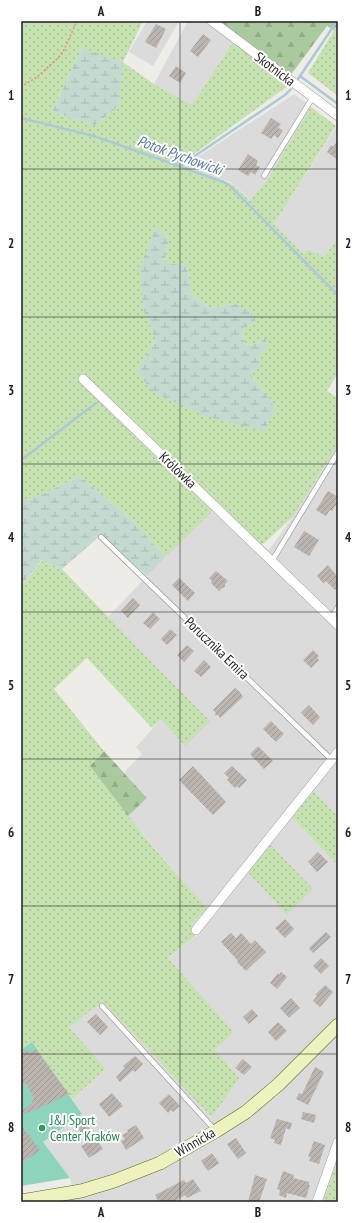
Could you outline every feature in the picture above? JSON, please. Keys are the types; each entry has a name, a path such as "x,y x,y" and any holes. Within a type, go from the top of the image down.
{"street":[{"name":"Skotnicka","path":"212,21 338,116"},
{"name":"Królówka","path":"83,379 335,622"},
{"name":"Porucznika Emira","path":"196,930 335,756"},
{"name":"Winnicka","path":"21,1201 82,1190 114,1181 160,1163 246,1112 263,1098 338,1025"},
{"path":"317,1202 338,1142"}],"lane":[{"path":"264,176 313,97"},
{"path":"272,561 338,452"},
{"name":"Porucznika Emira","path":"101,537 335,756"},
{"name":"Królówka","path":"335,622 338,607"},
{"path":"102,1006 216,1131"}],"path":[{"path":"21,87 38,77 58,58 64,50 77,21"}],"shaded area":[{"path":"147,21 175,21 178,23 153,66 129,52"},
{"path":"188,21 205,21 233,42 192,105 154,84"},
{"path":"294,94 311,107 267,180 251,201 232,183 184,166"},
{"path":"338,124 338,236 325,257 308,249 304,254 274,224"},
{"path":"338,445 338,816 314,791 292,817 338,866 338,1159 329,1186 323,1202 59,1202 75,1199 70,1178 43,1142 82,1114 72,1099 106,1069 68,1027 102,1002 212,1117 221,1103 215,1050 234,1032 168,958 200,933 191,924 208,908 191,891 128,816 147,798 124,772 142,754 136,747 161,719 210,721 107,618 214,510 268,551 293,517"}],"green space":[{"path":"21,21 143,21 123,62 154,84 192,105 233,42 289,85 183,162 184,166 232,184 250,201 267,180 311,107 336,126 274,224 304,254 308,249 325,257 338,236 338,373 327,391 338,398 338,445 293,517 262,545 214,510 166,557 132,520 80,476 30,500 21,498","holes":["82,48 119,106 95,125 52,112","156,228 169,239 164,262 187,266 192,295 209,308 235,304 245,326 241,335 247,345 260,343 264,338 251,374 276,408 137,370 156,341"]},
{"path":"216,21 338,21 338,24 334,30 327,26 290,76"},
{"path":"338,24 338,96 308,73"},
{"path":"82,48 123,62 119,106 95,125 52,112"},
{"path":"156,228 169,239 164,262 187,266 192,295 209,308 235,304 252,312 256,322 245,326 241,335 247,345 260,343 265,337 268,348 258,356 261,366 251,374 276,408 264,431 206,416 152,392 137,370 156,341 143,308 140,267"},
{"path":"80,476 132,520 166,557 147,576 101,535 62,569 42,560 21,586 21,498 30,500"},
{"path":"43,560 62,569 210,721 185,746 161,719 152,728 87,658 54,689 104,751 90,766 132,821 208,908 191,924 200,932 168,958 234,1032 215,1050 239,1078 212,1117 102,1002 69,1027 106,1069 72,1099 32,1042 21,1050 21,586"},
{"path":"104,751 147,798 128,816 90,766"},
{"path":"314,791 338,816 338,866 292,817"},
{"path":"270,844 313,889 287,915 247,871"},
{"name":"J&J Sport Center Kraków","path":"32,1042 82,1114 43,1142 70,1178 21,1186 21,1050"},
{"path":"338,1159 338,1202 323,1202"}],"building":[{"path":"156,24 166,29 156,48 145,42"},
{"path":"203,34 211,40 198,57 190,51"},
{"path":"176,66 186,73 180,83 169,76"},
{"path":"271,118 281,124 278,128 283,130 278,138 274,135 271,139 261,133"},
{"path":"338,140 338,160 327,152 331,145 333,147"},
{"path":"248,154 258,161 256,165 260,167 255,175 251,172 248,176 238,170"},
{"path":"328,491 338,497 335,501 338,502 332,511 330,510 326,516 316,510"},
{"path":"304,531 319,540 309,556 294,547"},
{"path":"328,565 338,577 338,586 335,590 326,581 323,583 317,576"},
{"path":"216,571 228,581 225,584 225,587 219,591 211,583 212,581 209,578"},
{"path":"179,578 195,593 188,601 172,585"},
{"path":"133,598 140,605 128,618 121,611"},
{"path":"153,612 160,619 150,629 143,623"},
{"path":"170,629 177,635 167,645 161,639"},
{"path":"187,645 194,651 184,662 177,655"},
{"path":"313,650 319,656 317,658 319,660 311,668 303,660"},
{"path":"204,660 211,667 201,677 194,671"},
{"path":"235,688 243,697 220,718 218,715 215,715 216,713 213,710"},
{"path":"309,705 320,717 313,725 301,713"},
{"path":"271,721 284,734 276,742 263,729"},
{"path":"258,746 273,761 264,769 250,754"},
{"path":"193,766 226,802 213,815 179,780"},
{"path":"232,766 247,780 239,788 237,786 235,788 227,780 229,778 224,773"},
{"path":"318,852 328,862 317,872 308,862"},
{"path":"285,919 294,929 285,938 275,928"},
{"path":"326,932 331,937 313,953 309,948"},
{"path":"231,933 236,938 241,933 251,944 255,940 266,952 246,971 221,942"},
{"path":"321,958 329,966 321,974 313,966"},
{"path":"281,972 287,977 277,989 270,983 278,973 279,975"},
{"path":"325,985 333,992 320,1007 313,1001 317,996 315,995"},
{"path":"291,998 300,1008 289,1018 280,1008"},
{"path":"252,1009 258,1016 249,1024 243,1017"},
{"path":"96,1014 108,1027 100,1035 87,1022"},
{"path":"278,1022 287,1031 276,1041 268,1032"},
{"path":"36,1049 69,1094 40,1108 21,1115 21,1112 31,1104 34,1098 26,1083 21,1084 21,1054 26,1050 29,1053"},
{"path":"135,1056 143,1064 135,1072 133,1070 120,1082 116,1077 125,1068 123,1066"},
{"path":"243,1059 252,1067 244,1075 235,1068"},
{"path":"315,1067 324,1072 308,1105 296,1099 299,1093 302,1094"},
{"path":"112,1093 123,1106 109,1117 99,1104"},
{"path":"169,1094 180,1106 173,1112 171,1110 168,1113 159,1103"},
{"path":"303,1112 316,1115 314,1123 301,1119"},
{"path":"277,1119 292,1123 290,1130 286,1128 281,1145 274,1143 275,1140 270,1138"},
{"path":"86,1123 103,1149 89,1158 81,1146 87,1143 78,1128"},
{"path":"21,1125 40,1150 21,1164"},
{"path":"136,1125 144,1138 126,1150 121,1141 125,1139 122,1135"},
{"path":"236,1138 246,1153 238,1159 227,1144"},
{"path":"314,1141 325,1145 319,1164 309,1161 311,1157 308,1157"},
{"path":"212,1153 219,1163 208,1171 201,1161"},
{"path":"283,1171 294,1175 293,1178 309,1182 310,1185 306,1198 287,1193 286,1198 279,1195 280,1190 277,1189"},
{"path":"255,1175 267,1179 259,1202 248,1202"},
{"path":"193,1179 201,1191 187,1198 185,1195 174,1202 159,1202 155,1195 184,1180 186,1183"}],"waterway":[{"path":"298,79 337,21"},
{"path":"300,76 338,104"},
{"path":"180,166 285,95 291,89"},
{"name":"Potok Pychowicki","path":"21,118 94,136 224,182 230,186 338,295"},
{"path":"21,458 24,458 96,403"}],"place":[{"name":"J&J Sport Center Kraków","path":"42,1128"}]}
